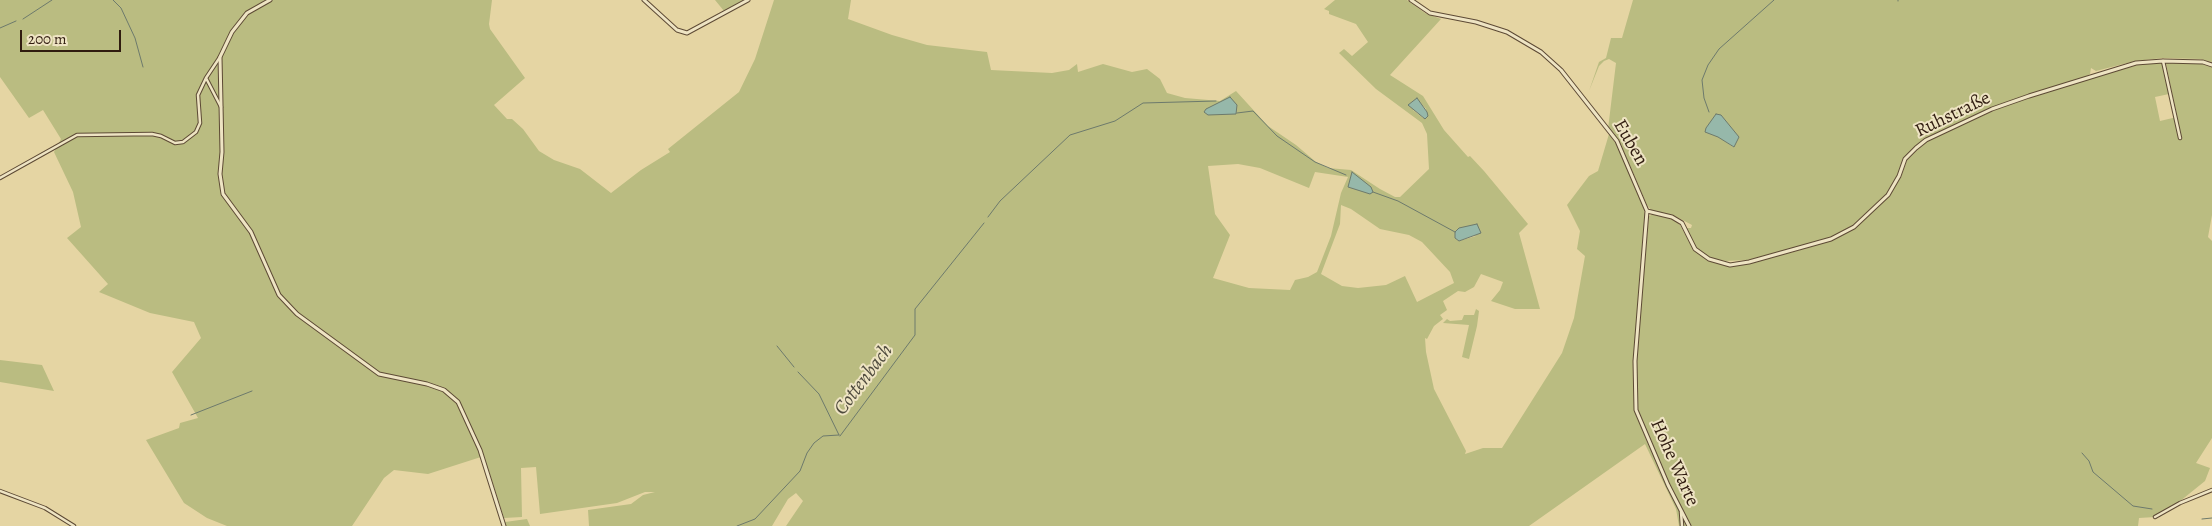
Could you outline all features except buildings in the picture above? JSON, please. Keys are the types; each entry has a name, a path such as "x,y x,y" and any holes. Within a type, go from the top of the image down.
{"street":[{"path":"0,178 77,135 152,134 175,143 183,142 196,132 200,123 198,95 232,32 246,13 270,0"},
{"path":"644,0 678,30 686,33 748,0"},
{"name":"Euben","path":"1411,0 1430,12 1484,24 1528,42 1551,60 1617,141 1647,211 1635,361 1636,410"},
{"path":"220,57 222,152 220,174 223,194 251,232 279,296 297,314 379,374 427,384 444,390 458,402 480,450 504,526"},
{"path":"2163,61 2180,138"},
{"name":"Ruhstraße","path":"1647,211 1672,216 1682,223 1695,249 1709,259 1730,265 1797,250 1831,239 1854,227 1888,194 1900,176 1905,159 1926,140 1992,109 2136,63 2163,61 2203,62 2212,66"},
{"path":"206,78 221,108"},
{"name":"Hohe Warte","path":"1636,410 1680,512 1689,526"},
{"path":"2155,517 2180,503 2212,490"},
{"path":"0,491 45,508 74,526"},
{"path":"1680,512 1682,526"}],"green space":[{"path":"0,0 492,0 490,29 525,78 494,105 507,119 512,119 523,129 539,151 554,160 580,169 611,193 641,170 670,152 668,149 739,92 755,59 774,0 851,0 848,19 927,45 987,52 991,70 1052,73 1069,70 1077,64 1078,72 1103,64 1132,72 1147,69 1160,79 1167,93 1185,98 1220,101 1236,91 1268,126 1296,145 1316,162 1328,168 1351,170 1380,189 1395,197 1400,197 1429,169 1427,134 1422,123 1376,89 1339,53 1344,49 1352,56 1368,42 1356,24 1329,14 1329,11 1324,9 1335,0 1407,0 1425,13 1441,19 1390,75 1423,96 1444,130 1468,157 1470,156 1484,171 1528,224 1519,233 1540,309 1515,309 1491,301 1500,290 1503,282 1481,274 1474,287 1465,292 1458,291 1443,301 1447,310 1440,315 1443,319 1434,326 1427,339 1425,338 1426,352 1434,389 1466,451 1465,454 1483,448 1502,448 1562,353 1574,318 1585,256 1577,249 1580,231 1567,205 1589,176 1598,171 1609,134 1623,154 1647,221 1634,360 1634,407 1647,442 1688,526 1679,526 1676,509 1645,444 1529,526 786,526 803,501 796,493 788,499 772,526 589,526 588,510 631,504 643,495 655,492 645,492 617,503 540,514 536,467 521,468 522,517 504,518 484,456 428,474 394,470 384,478 352,526 227,526 207,518 184,503 146,440 179,428 180,423 198,418 172,372 201,338 194,322 150,313 99,292 108,284 67,238 81,227 73,192 54,152 61,139 43,110 29,118 0,77","holes":["1417,99 1426,109 1423,118 1413,110","1238,164 1260,168 1309,188 1315,172 1348,177 1341,193 1331,236 1317,272 1308,277 1295,280 1290,290 1249,288 1213,278 1230,235 1215,214 1208,166","1341,205 1351,209 1380,229 1409,235 1422,242 1450,272 1454,283 1417,302 1405,276 1386,285 1358,288 1342,286 1321,274 1340,224","1459,228 1476,236 1459,241 1455,238 1455,233"]},
{"path":"715,0 744,0 724,11"},
{"path":"1633,0 2212,0 2212,62 2200,59 2163,58 2135,61 2096,71 2091,68 2090,74 2081,79 1991,108 1916,146 1904,158 1898,175 1886,194 1853,225 1830,238 1748,260 1726,261 1710,258 1696,247 1686,228 1691,228 1692,225 1673,215 1652,211 1647,205 1619,140 1608,129 1616,63 1609,59 1599,66 1589,91 1599,62 1606,58 1611,38 1622,38","holes":["1706,132 1739,137 1733,147 1718,136"]},
{"path":"2160,62 2163,65 2169,94 2155,97 2160,121 2177,117 2166,64 2203,64 2212,67 2212,215 2208,237 2212,241 2212,438 2196,463 2210,468 2205,481 2174,506 2155,517 2139,518 2138,526 1690,526 1680,508 1637,408 1636,361 1649,216 1653,214 1672,218 1680,225 1694,250 1708,261 1725,265 1749,263 1797,251 1833,240 1855,228 1889,196 1901,177 1907,160 1927,141 1993,111 2030,97 2137,65"},
{"path":"1476,309 1479,311 1477,326 1469,359 1462,357 1469,325 1443,323 1447,319 1450,321 1462,320 1464,315 1474,315"},
{"path":"0,360 42,365 54,391 0,382"},
{"path":"527,519 530,526 506,526 505,522"}],"shaded area":[{"path":"1230,97 1237,105 1236,114 1208,115 1204,112 1206,109"},
{"path":"1417,98 1427,112 1428,116 1425,119 1408,105"},
{"path":"1716,114 1721,115 1739,137 1734,147 1718,137 1705,132"},
{"path":"1352,172 1371,187 1373,192 1370,194 1348,187"},
{"path":"1477,224 1481,233 1459,241 1455,238 1455,232 1459,228"}],"waterway":[{"path":"23,19 52,0"},
{"path":"113,0 121,8 135,38 143,67"},
{"path":"1709,112 1704,98 1702,80 1708,65 1719,49 1774,0"},
{"path":"0,28 16,21"},
{"name":"Cottenbach","path":"988,217 1000,201 1070,135 1115,121 1143,103 1216,101"},
{"path":"1237,113 1253,111 1277,136 1315,162 1346,175"},
{"path":"1373,192 1398,201 1455,232"},
{"name":"Cottenbach","path":"840,436 915,335 915,309 984,223"},
{"path":"777,346 794,367"},
{"path":"798,372 819,394 839,435"},
{"path":"191,415 252,391"},
{"name":"Cottenbach","path":"737,526 755,519 800,471 807,453 814,443 823,436 839,435"},
{"path":"2082,453 2089,461 2093,472 2133,506 2152,509"},
{"path":"2202,519 2212,518"}]}
